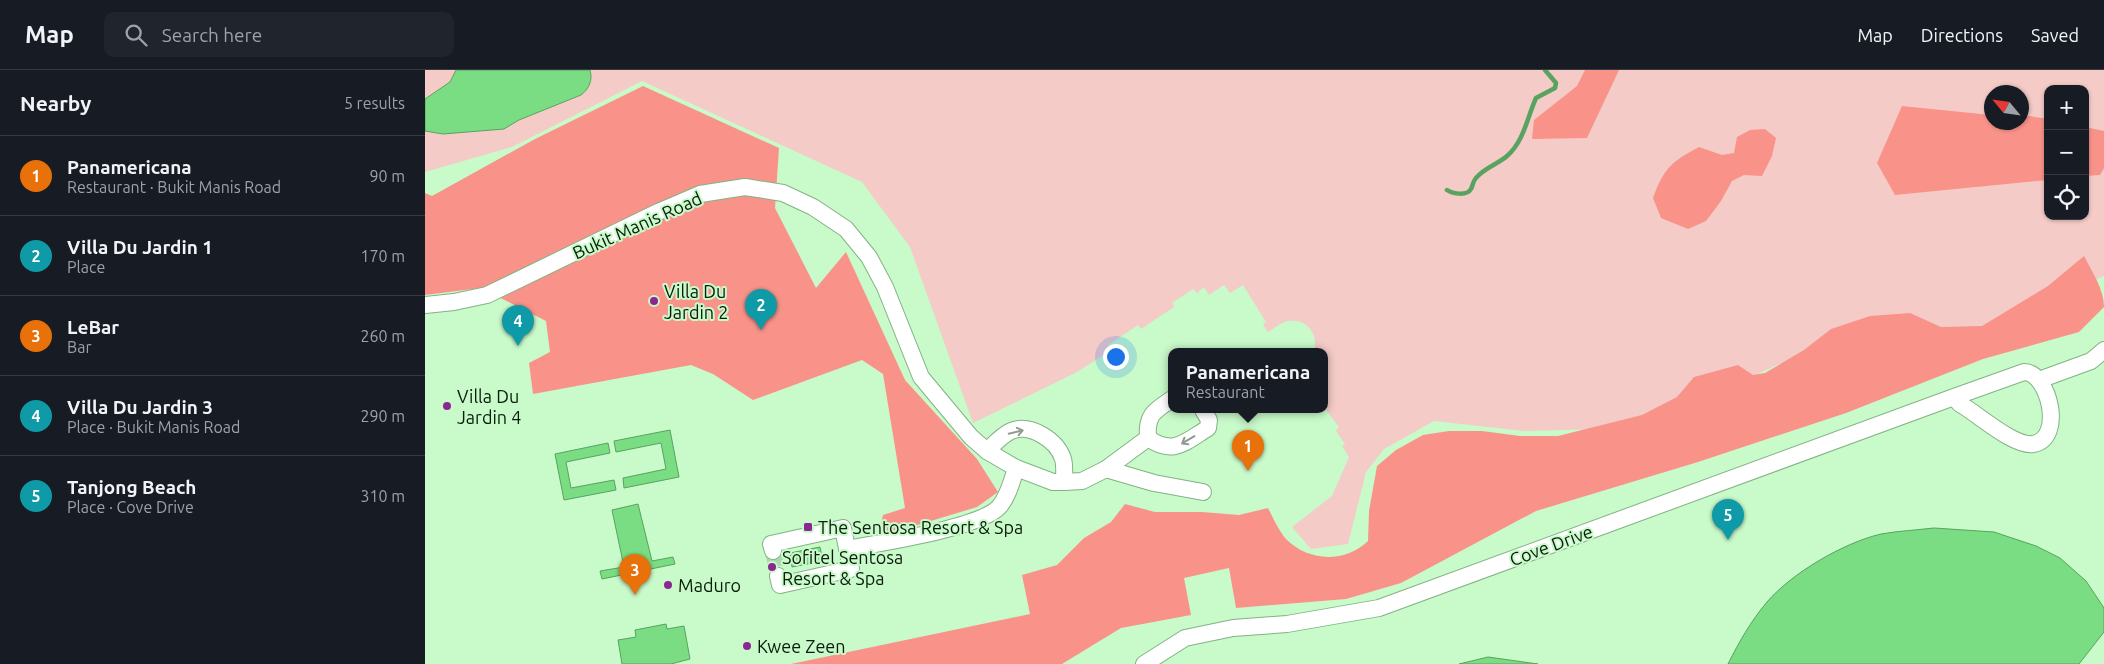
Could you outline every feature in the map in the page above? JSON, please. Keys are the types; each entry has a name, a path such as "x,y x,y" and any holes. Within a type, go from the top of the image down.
{"street":[{"name":"Bukit Manis Road","path":"425,305 487,295 658,212 700,194 745,187 783,193 813,206 846,229 869,257 885,287 921,377 971,437 987,451 1016,468 1053,482 1082,481 1106,469 1148,438"},
{"path":"1954,397 1960,404 2013,439 2025,444 2035,444 2048,432 2052,414 2039,380 2098,362 2104,350"},
{"name":"Cove Drive","path":"1144,664 1185,638 1233,628 1287,624 1379,608 2024,372 2033,374 2039,380"},
{"path":"1168,402 1152,412 1147,425 1148,438 1159,446 1176,447 1208,428 1209,420 1205,413"},
{"path":"987,451 1012,431 1026,429 1037,433 1049,440 1063,458 1064,482"},
{"path":"847,549 968,524 988,517 1002,503 1016,468"},
{"path":"1106,469 1154,483 1203,492"},
{"path":"773,551 771,544 843,528 851,569 780,584 778,576"}],"shaded area":[{"path":"425,70 2104,70 2104,276 1982,327 1832,340 1640,428 1524,431 1434,421 1384,449 1366,472 1348,544 1311,549 1292,527 1332,496 1349,457 1342,446 1345,444 1336,431 1339,427 1328,412 1328,348 1315,348 1313,334 1307,325 1296,321 1286,322 1268,332 1263,325 1266,322 1243,285 1230,293 1224,285 1209,295 1204,287 1197,293 1193,289 1172,303 1174,307 1141,329 1138,325 1108,345 1111,350 1077,372 973,423 910,247 862,182 642,81 512,147 425,172"},
{"path":"456,70 590,70 591,81 581,95 519,120 504,129 443,134 425,131 425,99 450,82"},
{"path":"1585,70 1619,70 1587,138 1532,139 1534,120 1577,86"},
{"path":"643,86 779,148 775,208 816,288 846,252 905,380 977,459 998,492 977,507 888,534 881,524 883,515 905,508 883,374 862,360 753,400 713,374 691,365 533,394 529,363 550,352 546,321 481,288 425,295 425,193 432,196 535,139"},
{"path":"1902,106 1984,114 1984,130 2029,130 2029,116 2044,118 2044,180 1895,195 1877,163"},
{"path":"2089,128 2104,131 2104,168 2100,175 2089,176"},
{"path":"1765,129 1776,138 1772,156 1762,176 1744,175 1732,181 1721,201 1706,221 1688,229 1661,218 1653,198 1661,179 1675,162 1699,147 1722,155 1734,153 1737,137 1750,130"},
{"path":"2084,256 2100,287 2104,307 2079,332 1983,359 1846,413 1698,462 1536,511 1401,583 1346,599 1236,608 1229,568 1184,578 1191,615 1121,628 1062,664 791,664 1030,614 1022,575 1057,565 1084,538 1111,522 1125,504 1155,512 1202,512 1239,515 1268,508 1283,536 1295,547 1316,556 1338,556 1349,553 1368,541 1369,511 1377,466 1396,450 1423,435 1449,431 1482,431 1520,436 1558,436 1642,415 1677,397 1694,377 1738,365 1753,375 1765,373 1804,350 1831,329 1870,316 1910,313 1941,327 1982,326 2048,286"},
{"path":"670,430 679,477 624,488 623,478 666,469 661,443 616,452 614,441"},
{"path":"608,443 610,453 566,462 571,488 614,480 616,490 564,500 555,454"},
{"path":"638,504 652,561 673,557 675,564 602,579 600,571 624,567 612,510"},
{"path":"1934,528 1994,532 2036,546 2060,558 2086,581 2104,608 2104,632 2079,664 1728,664 1746,632 1767,602 1790,580 1819,560 1866,538 1887,533"},
{"path":"820,547 823,561 792,567 790,553"},
{"path":"666,624 667,629 684,626 690,659 671,664 622,664 618,640 636,637 635,630"},
{"path":"1488,657 1538,664 1459,664"}],"waterway":[{"path":"1447,190 1453,193 1466,193 1471,189 1474,180 1479,175 1513,150 1521,136 1536,98 1555,88 1556,83 1545,70"}],"tunnel":[{"path":"773,551 778,576"}],"place":[{"name":"Villa Du Jardin 2","path":"654,301"},
{"name":"Villa Du Jardin 1","path":"761,330"},
{"name":"Villa Du Jardin 3","path":"518,346"},
{"name":"Villa Du Jardin 4","path":"447,406"},
{"name":"Panamericana","path":"1248,471"},
{"name":"The Sentosa Resort & Spa","path":"808,527"},
{"name":"Tanjong Beach","path":"1728,540"},
{"name":"Sofitel Sentosa Resort & Spa","path":"772,567"},
{"name":"Maduro","path":"668,585"},
{"name":"LeBar","path":"635,595"},
{"name":"Kwee Zeen","path":"747,646"}]}
